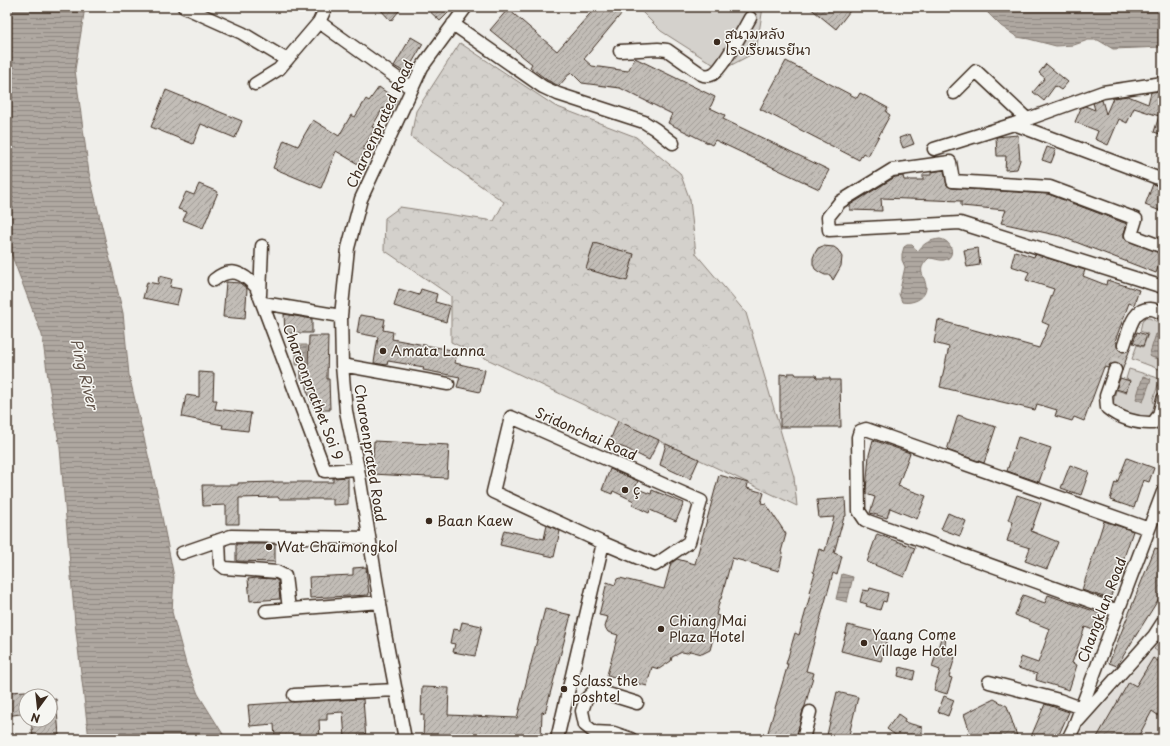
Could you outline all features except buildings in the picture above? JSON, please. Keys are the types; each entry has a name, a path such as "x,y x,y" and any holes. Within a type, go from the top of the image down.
{"street":[{"path":"184,7 242,33 287,60"},
{"path":"255,84 279,70 319,22 326,7"},
{"name":"Charoenprated Road","path":"405,739 380,602 358,468 346,411 342,365 342,316 348,248 361,199 422,67 466,7"},
{"path":"620,51 667,50 701,74 706,76 712,75 727,57 750,18"},
{"path":"319,22 411,88"},
{"path":"453,24 543,87 558,94 644,122 655,128 673,144"},
{"path":"954,93 976,71 1027,119"},
{"path":"934,149 1014,124 1103,92 1163,83"},
{"path":"1014,124 1163,180"},
{"path":"1162,284 960,223 829,230 828,217 840,202 892,170 950,162 953,181 1050,187 1136,219 1131,235 1163,247"},
{"path":"261,300 262,246"},
{"path":"214,280 227,273 241,274 248,277 256,287 261,300"},
{"path":"261,300 342,316"},
{"name":"Chareonprathet Soi 9","path":"261,300 325,471 358,468"},
{"path":"1124,345 1135,316 1141,310 1151,309 1163,313"},
{"path":"342,365 448,384"},
{"path":"1115,370 1106,396 1107,408 1115,415 1144,424 1153,423 1159,415 1163,399"},
{"name":"Sridonchai Road","path":"511,417 701,501 689,542 655,565 603,543 493,492 511,417"},
{"path":"1118,611 865,520 859,511 858,437 860,431 866,429 1149,529"},
{"name":"Changklan Road","path":"1068,739 1074,727 1163,492"},
{"path":"182,553 231,536 369,538"},
{"path":"219,540 220,564 225,568 277,572 283,574 285,576 289,609"},
{"path":"557,739 603,543"},
{"path":"266,611 380,602"},
{"path":"1074,727 1158,638 1163,622"},
{"path":"989,682 1058,700 1081,708"},
{"path":"294,695 396,690"},
{"path":"631,739 614,733 594,732 585,725 582,711 586,699 595,690 637,702"},
{"path":"803,739 810,712"}],"shaded area":[{"path":"1154,649 1163,655 1163,739 1077,739 1083,727"}],"green space":[{"name":"สนามหลัง โรงเรียนเรยีนา","path":"637,7 763,7 756,52 722,70 661,31"},
{"path":"460,43 555,106 636,137 680,173 690,200 696,254 746,313 794,477 797,506 451,342 451,296 384,250 385,218 400,207 494,221 504,202 411,137 416,111"},
{"path":"1145,318 1149,318 1163,324 1163,368 1159,369 1132,359 1137,345 1143,347 1148,334 1140,331 1142,322"},
{"path":"1129,369 1159,379 1153,400 1155,413 1151,419 1144,419 1118,410 1113,404 1116,390 1126,393 1130,380 1126,379"},
{"path":"1163,639 1163,655 1154,649"}],"water":[{"name":"Ping River","path":"7,7 85,7 75,70 89,173 123,313 129,375 158,497 174,577 172,612 186,664 198,694 226,739 89,739 75,623 60,448 42,335 7,243"},
{"path":"982,7 1163,7 1163,47 1113,49 1098,40 1088,40 1074,45 1056,46 1017,37 1001,26"},
{"path":"940,239 944,240 950,246 950,256 948,259 942,260 929,258 922,266 926,287 924,295 918,300 902,302 899,294 905,267 902,260 904,247 907,245 912,245 918,251 928,242"},
{"path":"1156,334 1163,336 1157,359 1149,356"},
{"path":"296,345 307,345 307,365 296,365"},
{"path":"1143,376 1151,379 1143,402 1136,399"},
{"path":"842,574 853,577 847,602 836,599"}],"tunnel":[{"path":"1115,370 1124,345"}],"place":[{"name":"สนามหลัง โรงเรียนเรยีนา","path":"717,42"},
{"name":"Amata Lanna","path":"383,351"},
{"name":"ç","path":"625,490"},
{"name":"Baan Kaew","path":"429,521"},
{"name":"Wat Chaimongkol","path":"269,547"},
{"name":"Chiang Mai Plaza Hotel","path":"661,629"},
{"name":"Yaang Come Village Hotel","path":"864,643"},
{"name":"Sclass the poshtel","path":"564,689"}]}
